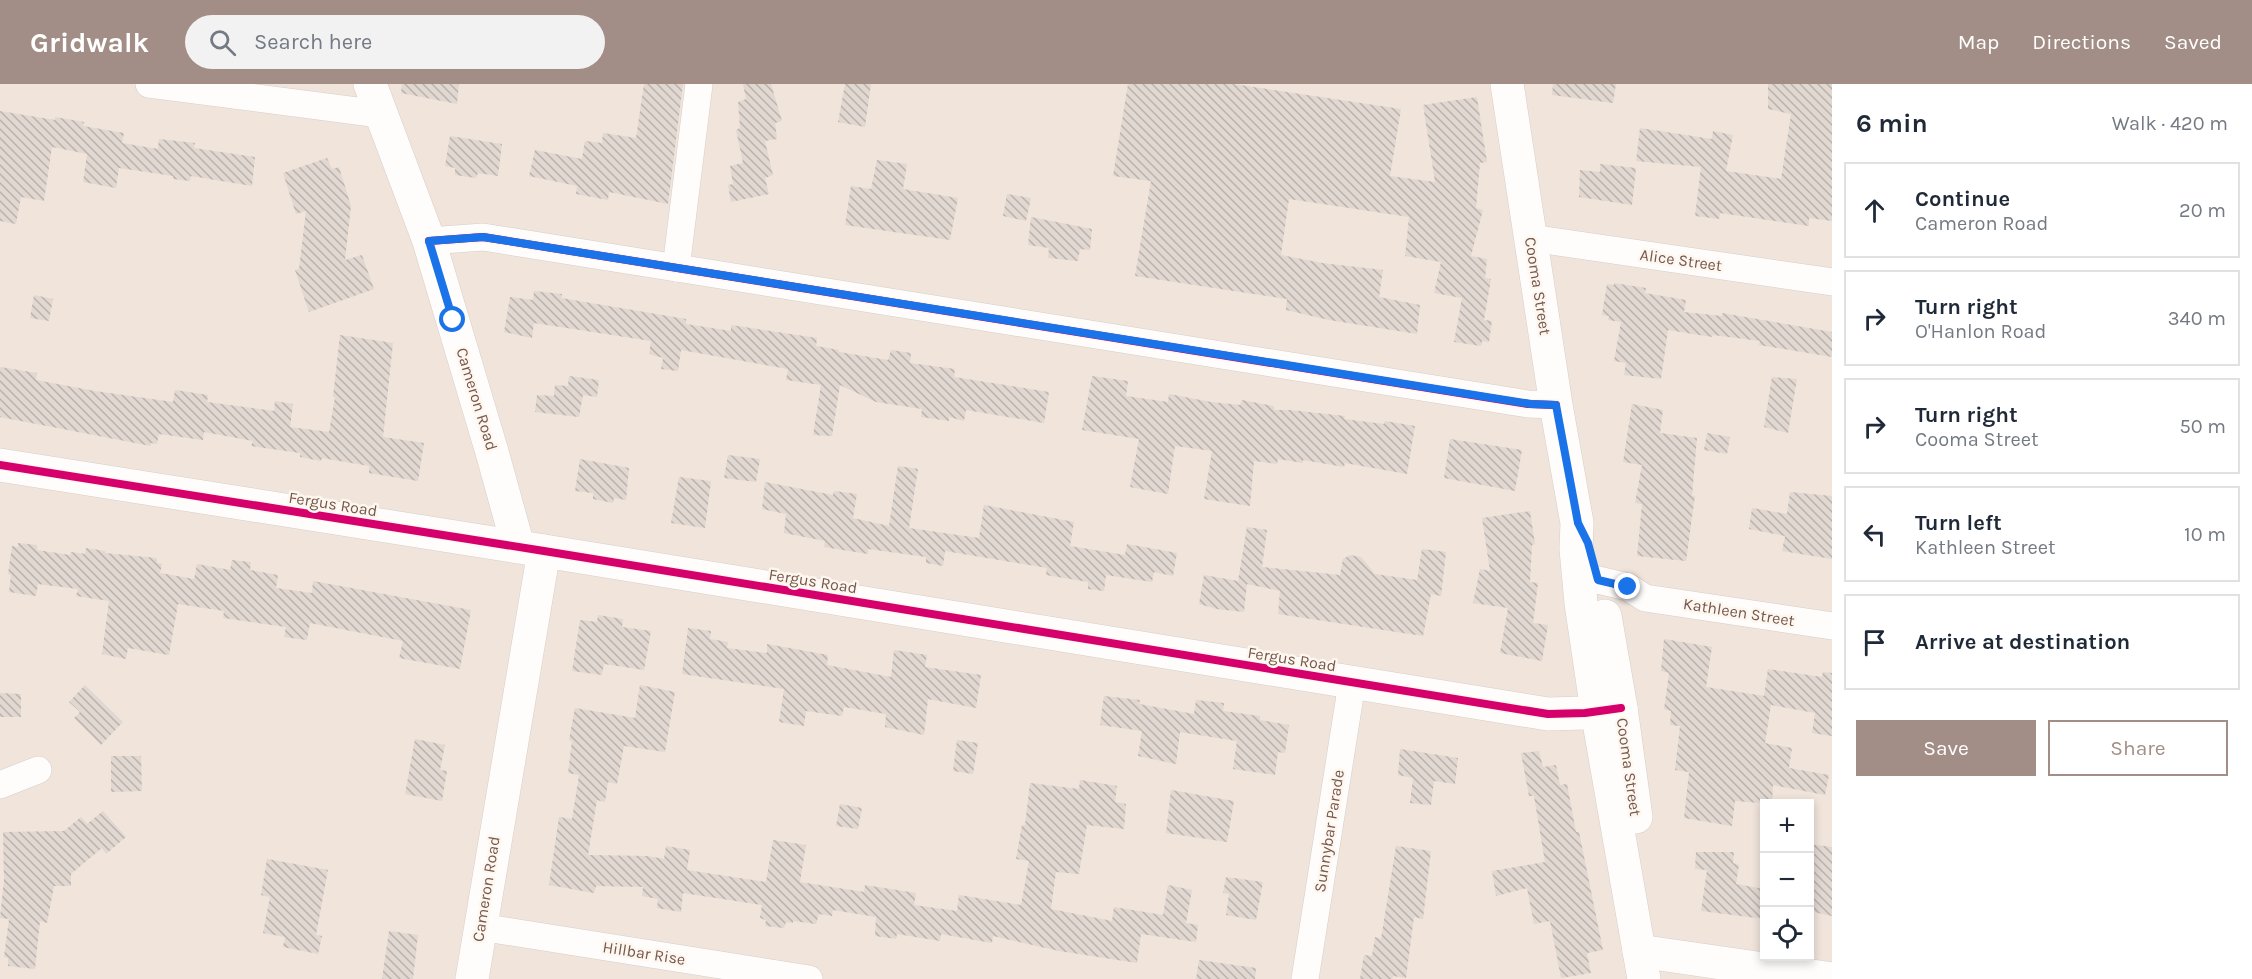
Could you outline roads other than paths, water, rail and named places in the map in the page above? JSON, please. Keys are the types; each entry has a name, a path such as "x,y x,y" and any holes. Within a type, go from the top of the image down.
{"street":[{"path":"149,84 380,114"},
{"name":"Cameron Road","path":"370,84 429,241 492,452 531,548 472,979"},
{"path":"676,268 699,84"},
{"name":"Cooma Street","path":"1507,84 1556,405 1578,523 1576,549 1581,603 1609,710 1653,966"},
{"path":"429,241 483,237 1517,402 1556,405"},
{"name":"Alice Street","path":"1531,238 1832,282"},
{"name":"Fergus Road","path":"0,465 531,548 1548,714 1609,710"},
{"name":"Cooma Street","path":"1578,523 1588,543 1605,616 1609,710"},
{"name":"Kathleen Street","path":"1598,580 1628,587 1645,598 1832,627"},
{"path":"1605,616 1645,598"},
{"name":"Sunnybar Parade","path":"1305,979 1352,683"},
{"path":"0,785 38,770"},
{"name":"Hillbar Rise","path":"480,927 809,979"},
{"path":"1653,966 1832,979"}]}
